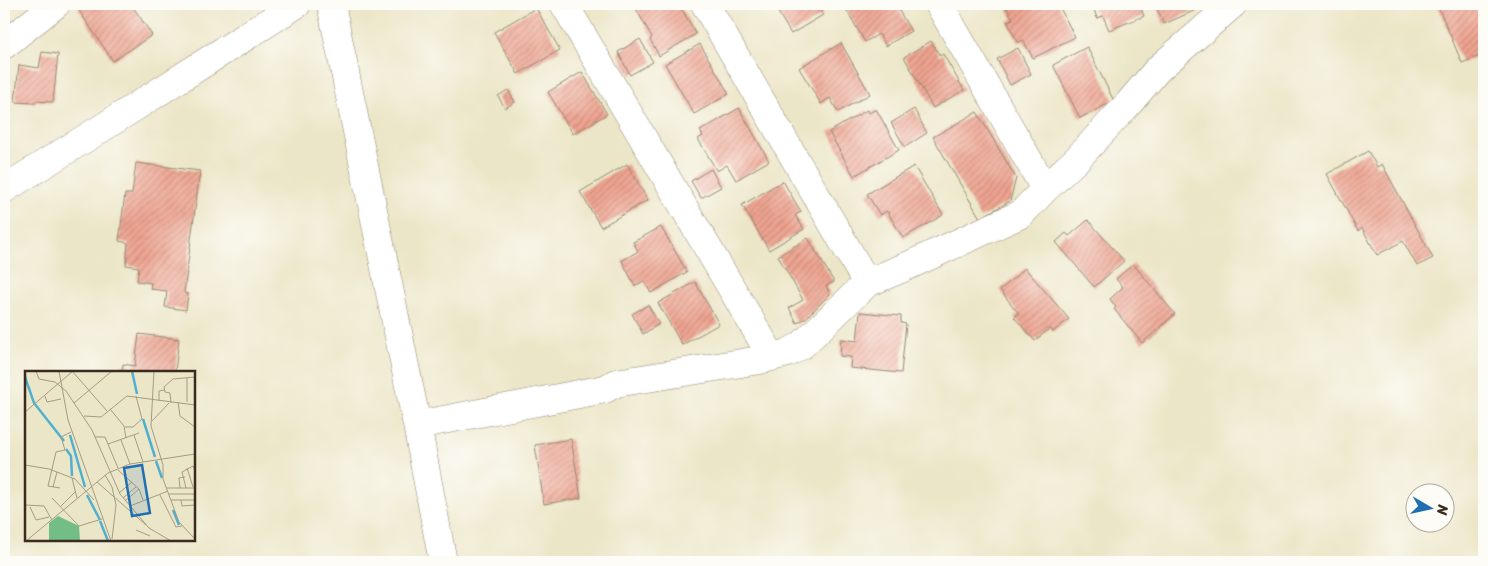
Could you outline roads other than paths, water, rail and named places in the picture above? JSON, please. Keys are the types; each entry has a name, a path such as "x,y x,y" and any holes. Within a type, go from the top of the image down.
{"street":[{"path":"4,45 56,4"},
{"path":"4,189 297,4"},
{"path":"331,4 443,562"},
{"path":"564,4 772,357"},
{"path":"706,4 867,283"},
{"path":"939,4 1045,188"},
{"path":"417,425 605,390 616,383 788,353 802,345 867,283 1021,214 1045,188 1090,146 1158,69 1233,4"}]}
